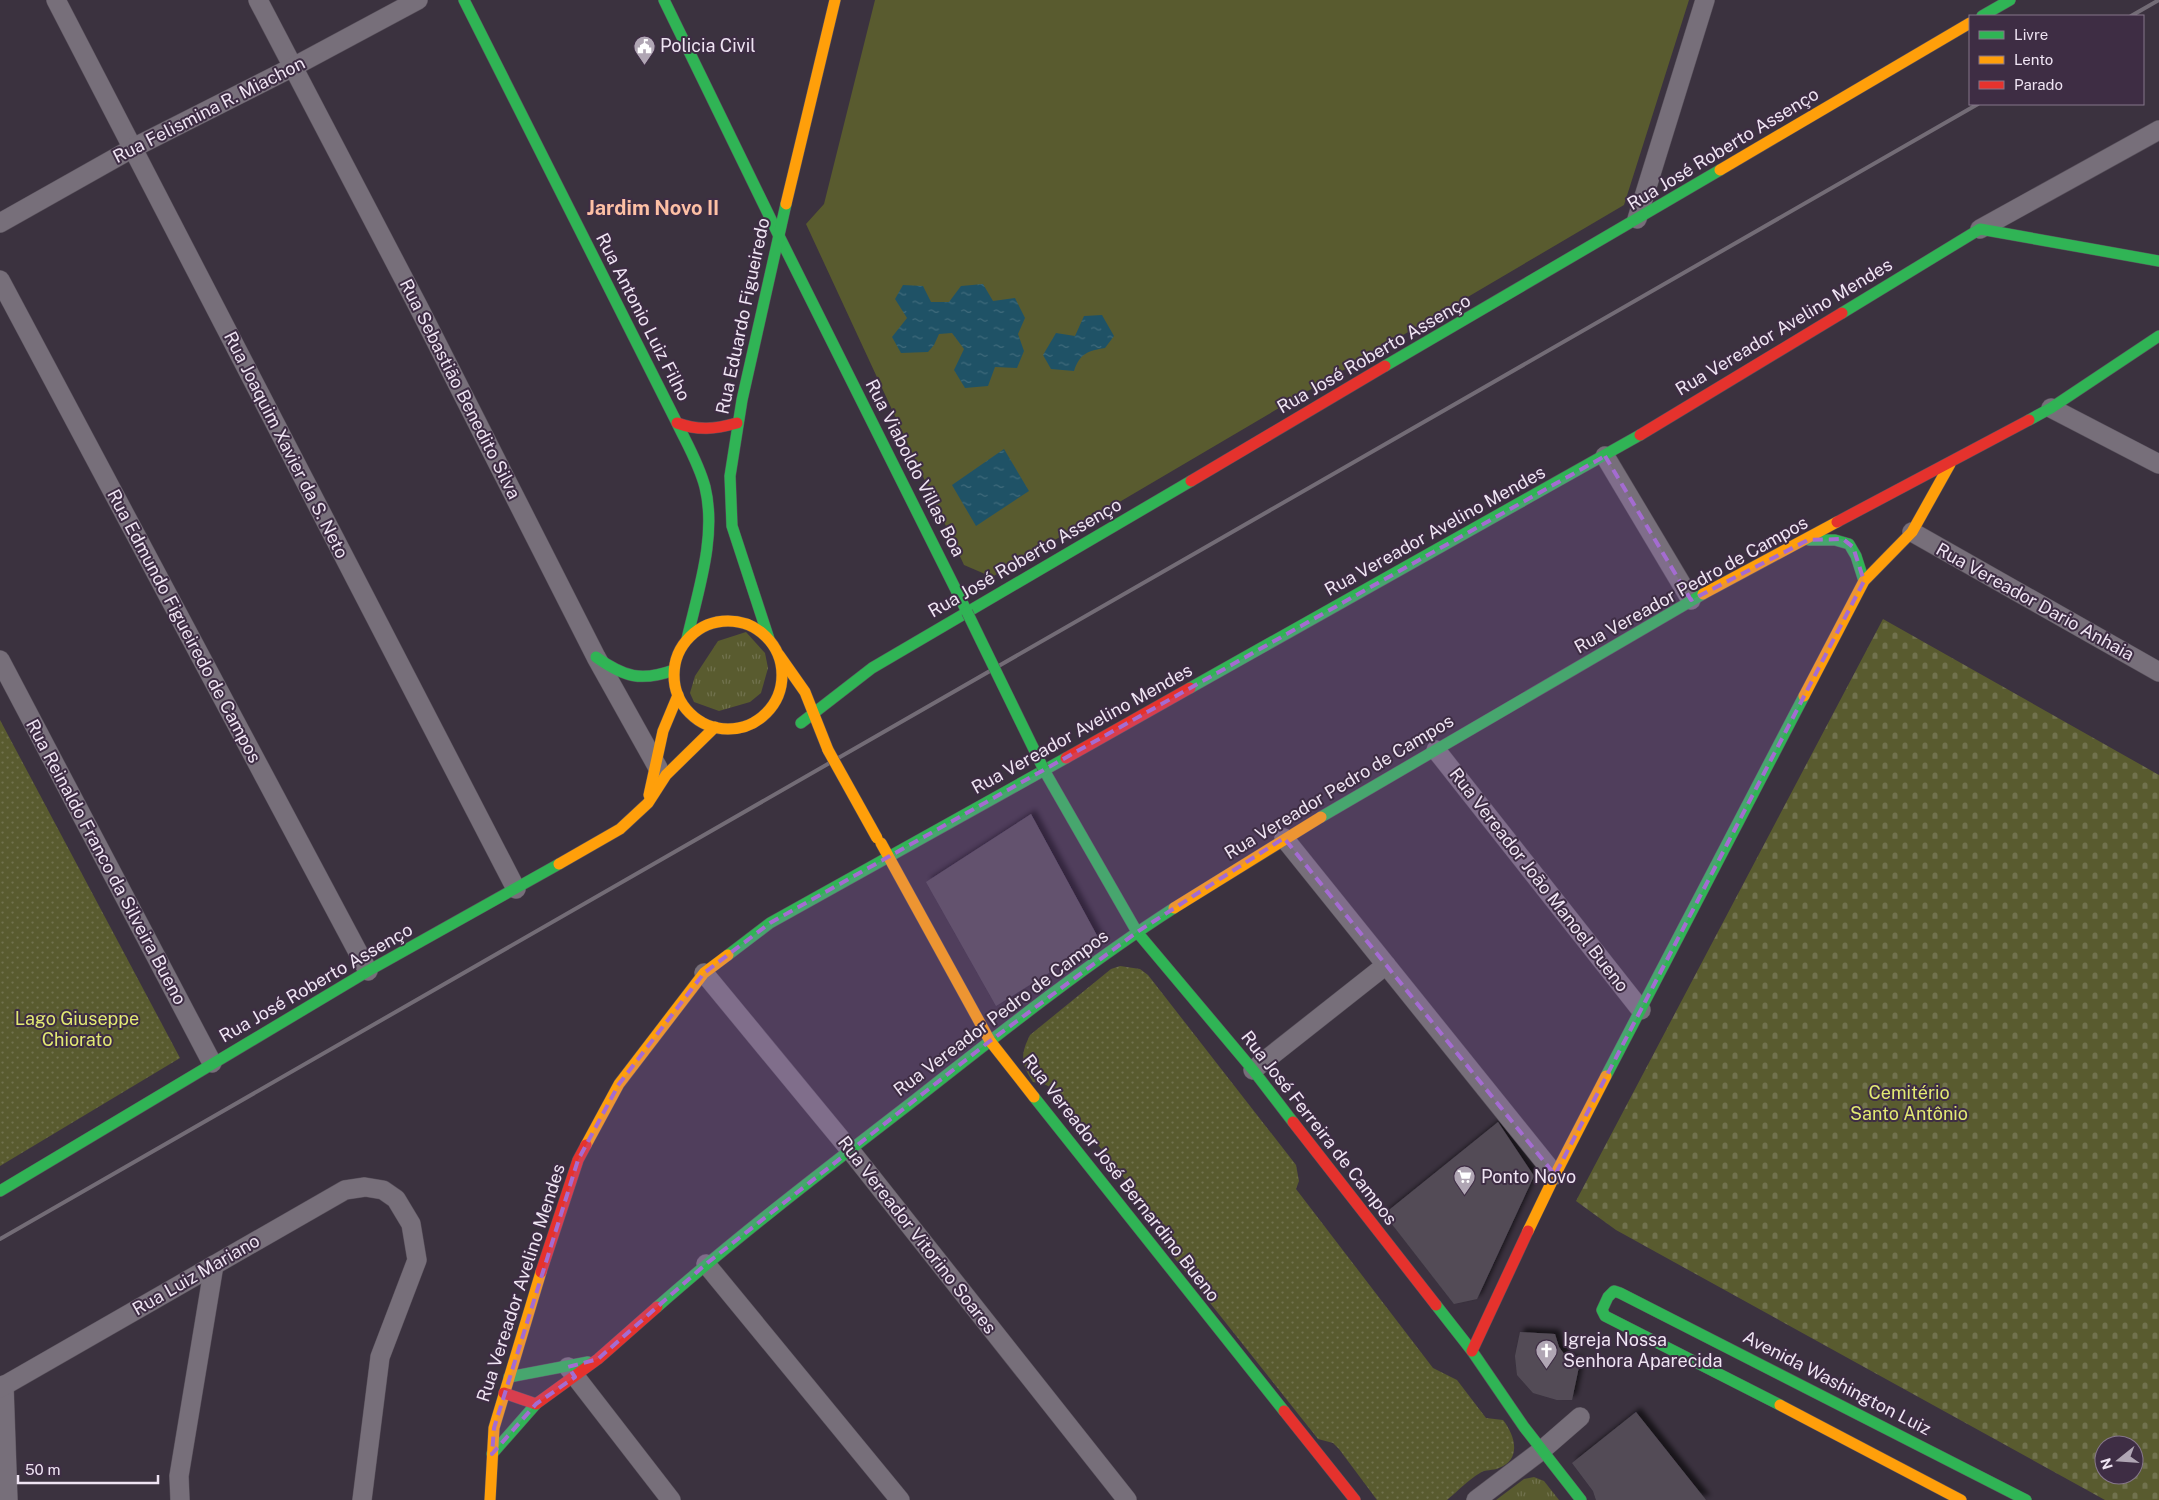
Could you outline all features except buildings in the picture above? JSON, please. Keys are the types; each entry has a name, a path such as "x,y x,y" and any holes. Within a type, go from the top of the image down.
{"main road":[{"name":"Rua Antonio Luiz Filho","path":"464,0 677,423 705,487 708,510 704,560 687,639"},
{"name":"Rua Viaboldo Villas Boa","path":"664,0 1044,770"},
{"name":"Rua Eduardo Figueiredo","path":"769,639 732,526 729,510 730,463 737,423 779,236 835,0"},
{"path":"1984,15 2010,0"},
{"name":"Rua José Roberto Assenço","path":"801,722 872,668 1969,24"},
{"path":"1980,229 2159,260"},
{"name":"Rua Vereador Avelino Mendes","path":"490,1500 494,1428 549,1244 578,1160 619,1084 704,973 770,924 1605,456 1980,229"},
{"name":"Rua Vereador Pedro de Campos","path":"492,1454 536,1404 571,1372 598,1359 706,1264 990,1041 1136,932 1284,838 1691,600 1808,540 2051,408 2159,336"},
{"path":"677,423 696,430 712,430 737,423"},
{"path":"1472,1351 1555,1176 1864,581 1912,532 1950,464"},
{"path":"1808,540 1843,539 1853,547 1864,581"},
{"path":"778,654 782,673 779,692 770,709 758,720 743,727 729,729 715,727 700,720 687,710 678,695 674,680 674,670 676,659 687,639 706,625 728,620 751,625 769,639 797,678 813,712 822,739"},
{"path":"596,657 614,670 627,676 646,678 674,670"},
{"name":"Rua José Roberto Assenço","path":"0,1191 368,971 620,829 648,804 660,770 665,724 678,695"},
{"path":"770,709 787,714 801,722 822,739"},
{"path":"660,770 715,727"},
{"name":"Rua Vereador José Bernardino Bueno","path":"822,739 890,857 990,1041 1355,1500"},
{"name":"Rua José Ferreira de Campos","path":"1044,770 1136,932 1253,1070 1472,1351 1542,1450 1581,1500"},
{"name":"Avenida Washington Luiz","path":"1961,1500 1848,1425 1620,1293 1614,1291 1609,1293 1602,1310 1605,1316 1685,1355 1848,1425 2026,1500"},
{"name":"Rua Vereador Pedro de Campos","path":"509,1377 571,1372"},
{"path":"504,1394 536,1404"}],"street":[{"name":"Rua Joaquim Xavier da S. Neto","path":"56,0 516,889"},
{"name":"Rua Sebastião Benedito Silva","path":"258,0 423,317 596,657 660,770"},
{"name":"Rua Felismina R. Miachon","path":"0,223 133,148 293,67 418,0"},
{"path":"1637,220 1705,0"},
{"path":"1980,229 2159,130"},
{"name":"Rua Edmundo Figueiredo de Campos","path":"0,280 368,971"},
{"path":"2051,408 2159,464"},
{"path":"1605,456 1691,600"},
{"name":"Rua Vereador Dario Anhaia","path":"1912,532 2159,672"},
{"name":"Rua Reinaldo Franco da Silveira Bueno","path":"0,660 212,1063"},
{"name":"Rua Vereador João Manoel Bueno","path":"1436,750 1641,1010"},
{"path":"1284,838 1555,1176"},
{"path":"1253,1070 1386,965"},
{"name":"Rua Vereador Vitorino Soares","path":"704,973 850,1150 1127,1500"},
{"name":"Rua Luiz Mariano","path":"2,1386 345,1190 365,1187 383,1190 396,1199 411,1224 416,1260 380,1357 362,1500"},
{"path":"706,1264 900,1500"},
{"path":"180,1500 179,1476 214,1265"},
{"path":"571,1372 670,1500"},
{"path":"2,1386 8,1500"},
{"path":"1476,1500 1542,1450 1580,1417"}],"highlighted area":[{"path":"1605,456 1691,600 1808,540 1843,539 1853,547 1864,581 1555,1175 1284,838 1137,932 990,1041 706,1264 598,1359 568,1367 575,1377 536,1404 492,1454 494,1428 578,1160 619,1084 704,973 770,923"}],"green space":[{"path":"875,0 1689,0 1624,205 992,577 964,565 806,224 824,204"},
{"name":"Cemitério Santo Antônio","path":"1883,619 2159,775 2159,1500 2105,1500 1616,1230 1576,1201"},
{"path":"746,632 765,653 768,668 761,693 750,702 719,711 694,702 690,693 695,676 718,641"},
{"name":"Lago Giuseppe Chiorato","path":"0,720 180,1058 0,1166"},
{"path":"1120,966 1140,969 1148,975 1296,1165 1299,1181 1296,1189 1433,1368 1457,1380 1486,1418 1503,1420 1511,1433 1514,1446 1514,1453 1506,1464 1497,1469 1482,1472 1467,1482 1447,1500 1377,1500 1339,1449 1333,1443 1318,1439 1164,1245 1158,1221 1054,1089 1044,1084 1033,1082 1026,1070 1023,1059 1030,1035 1111,969"},
{"path":"1534,1477 1544,1481 1559,1500 1496,1500 1524,1479"}],"water":[{"path":"983,284 993,301 1015,298 1025,318 1018,334 1024,351 1017,368 995,367 988,386 965,388 954,370 964,349 952,333 939,334 928,352 901,353 892,337 907,318 895,299 903,285 923,286 931,302 949,302 961,286"},
{"path":"1102,315 1114,336 1105,348 1085,354 1079,360 1074,371 1051,369 1043,355 1056,333 1075,336 1084,316"},
{"path":"1004,449 1029,491 976,526 952,485"}],"railway":[{"path":"2133,15 2159,0"},
{"path":"0,1239 1976,105"}],"traffic: fast":[{"path":"464,0 689,446 705,487 709,525 705,563 687,639"},
{"path":"664,0 779,236 967,612"},
{"path":"1984,15 2010,0"},
{"path":"1385,366 1720,170"},
{"path":"769,639 732,526 730,476 742,400 786,204"},
{"path":"1842,313 1980,229 2159,261"},
{"path":"2029,420 2051,408 2159,336"},
{"path":"1190,688 1640,435"},
{"path":"801,723 872,668 1191,481"},
{"path":"1809,540 1835,540 1849,544 1856,556 1864,581"},
{"path":"1321,817 1703,594"},
{"path":"967,612 1044,770"},
{"path":"596,657 615,669 633,676 652,676 674,670"},
{"path":"1606,1076 1804,696"},
{"path":"728,955 770,923 1066,758"},
{"path":"1044,770 1137,932 1253,1070 1293,1122"},
{"path":"0,1191 368,971 559,864"},
{"path":"657,1307 785,1201 1011,1025 1108,953 1174,908"},
{"path":"1034,1097 1284,1411"},
{"path":"1780,1405 1605,1316 1602,1310 1608,1297 1614,1291 1620,1293 2026,1500"},
{"path":"1436,1305 1472,1351 1524,1427 1581,1500"},
{"path":"509,1377 588,1362"},
{"path":"492,1454 536,1404"}],"traffic: slow":[{"path":"786,204 835,0"},
{"path":"1720,170 1969,24"},
{"path":"1804,696 1864,581 1912,532 1950,464"},
{"path":"1703,594 1837,522"},
{"path":"728,621 749,625 766,637 778,654 782,675 778,696 766,713 749,725 728,729 707,725 690,713 678,696 674,675 678,654 690,637 707,625 728,621"},
{"path":"779,655 805,692 828,750"},
{"path":"649,795 663,731 678,695"},
{"path":"559,864 620,829 648,803 666,775 715,727"},
{"path":"828,750 877,838"},
{"path":"1174,908 1321,817"},
{"path":"881,843 990,1041 1034,1097"},
{"path":"586,1145 619,1084 704,973 728,955"},
{"path":"1528,1231 1606,1076"},
{"path":"490,1500 494,1428 541,1272"},
{"path":"1780,1405 1961,1500"}],"traffic: jam":[{"path":"1640,435 1842,313"},
{"path":"1191,481 1385,366"},
{"path":"1837,522 2029,420"},
{"path":"677,423 707,428 737,423"},
{"path":"1066,758 1190,688"},
{"path":"1293,1122 1436,1305"},
{"path":"541,1272 578,1160 586,1145"},
{"path":"1472,1351 1528,1231"},
{"path":"504,1393 536,1404 598,1359 657,1307"},
{"path":"1284,1411 1355,1500"}],"place":[{"name":"Policia Civil","path":"644,65"},
{"name":"Ponto Novo","path":"1465,1196"},
{"name":"Igreja Nossa Senhora Aparecida","path":"1547,1369"}],"district":[{"name":"Jardim Novo II","path":"653,208"}]}
